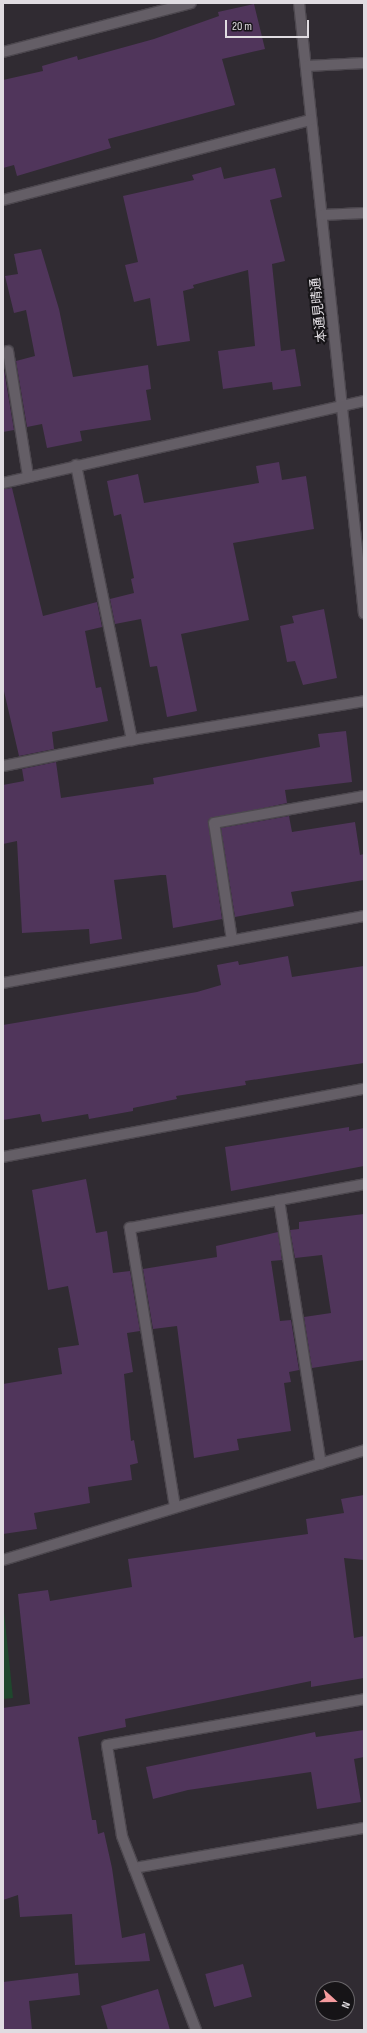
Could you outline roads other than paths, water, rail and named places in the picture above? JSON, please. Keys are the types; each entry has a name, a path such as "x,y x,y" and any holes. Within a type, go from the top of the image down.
{"street":[{"path":"3,52 192,3"},
{"name":"本通見晴通","path":"299,3 361,569 364,614"},
{"path":"307,66 364,63"},
{"path":"3,200 311,120"},
{"path":"322,215 364,213"},
{"path":"8,351 28,476"},
{"path":"3,483 76,465 343,407 364,401"},
{"path":"76,465 132,740"},
{"path":"3,766 132,740 364,701"},
{"path":"232,940 214,823 364,796"},
{"path":"3,983 364,916"},
{"path":"3,1157 364,1089"},
{"path":"175,1507 130,1228 364,1184"},
{"path":"279,1200 321,1464"},
{"path":"3,1560 364,1450"},
{"path":"196,2030 122,1836 107,1746 364,1699"},
{"path":"134,1868 364,1828"}]}
